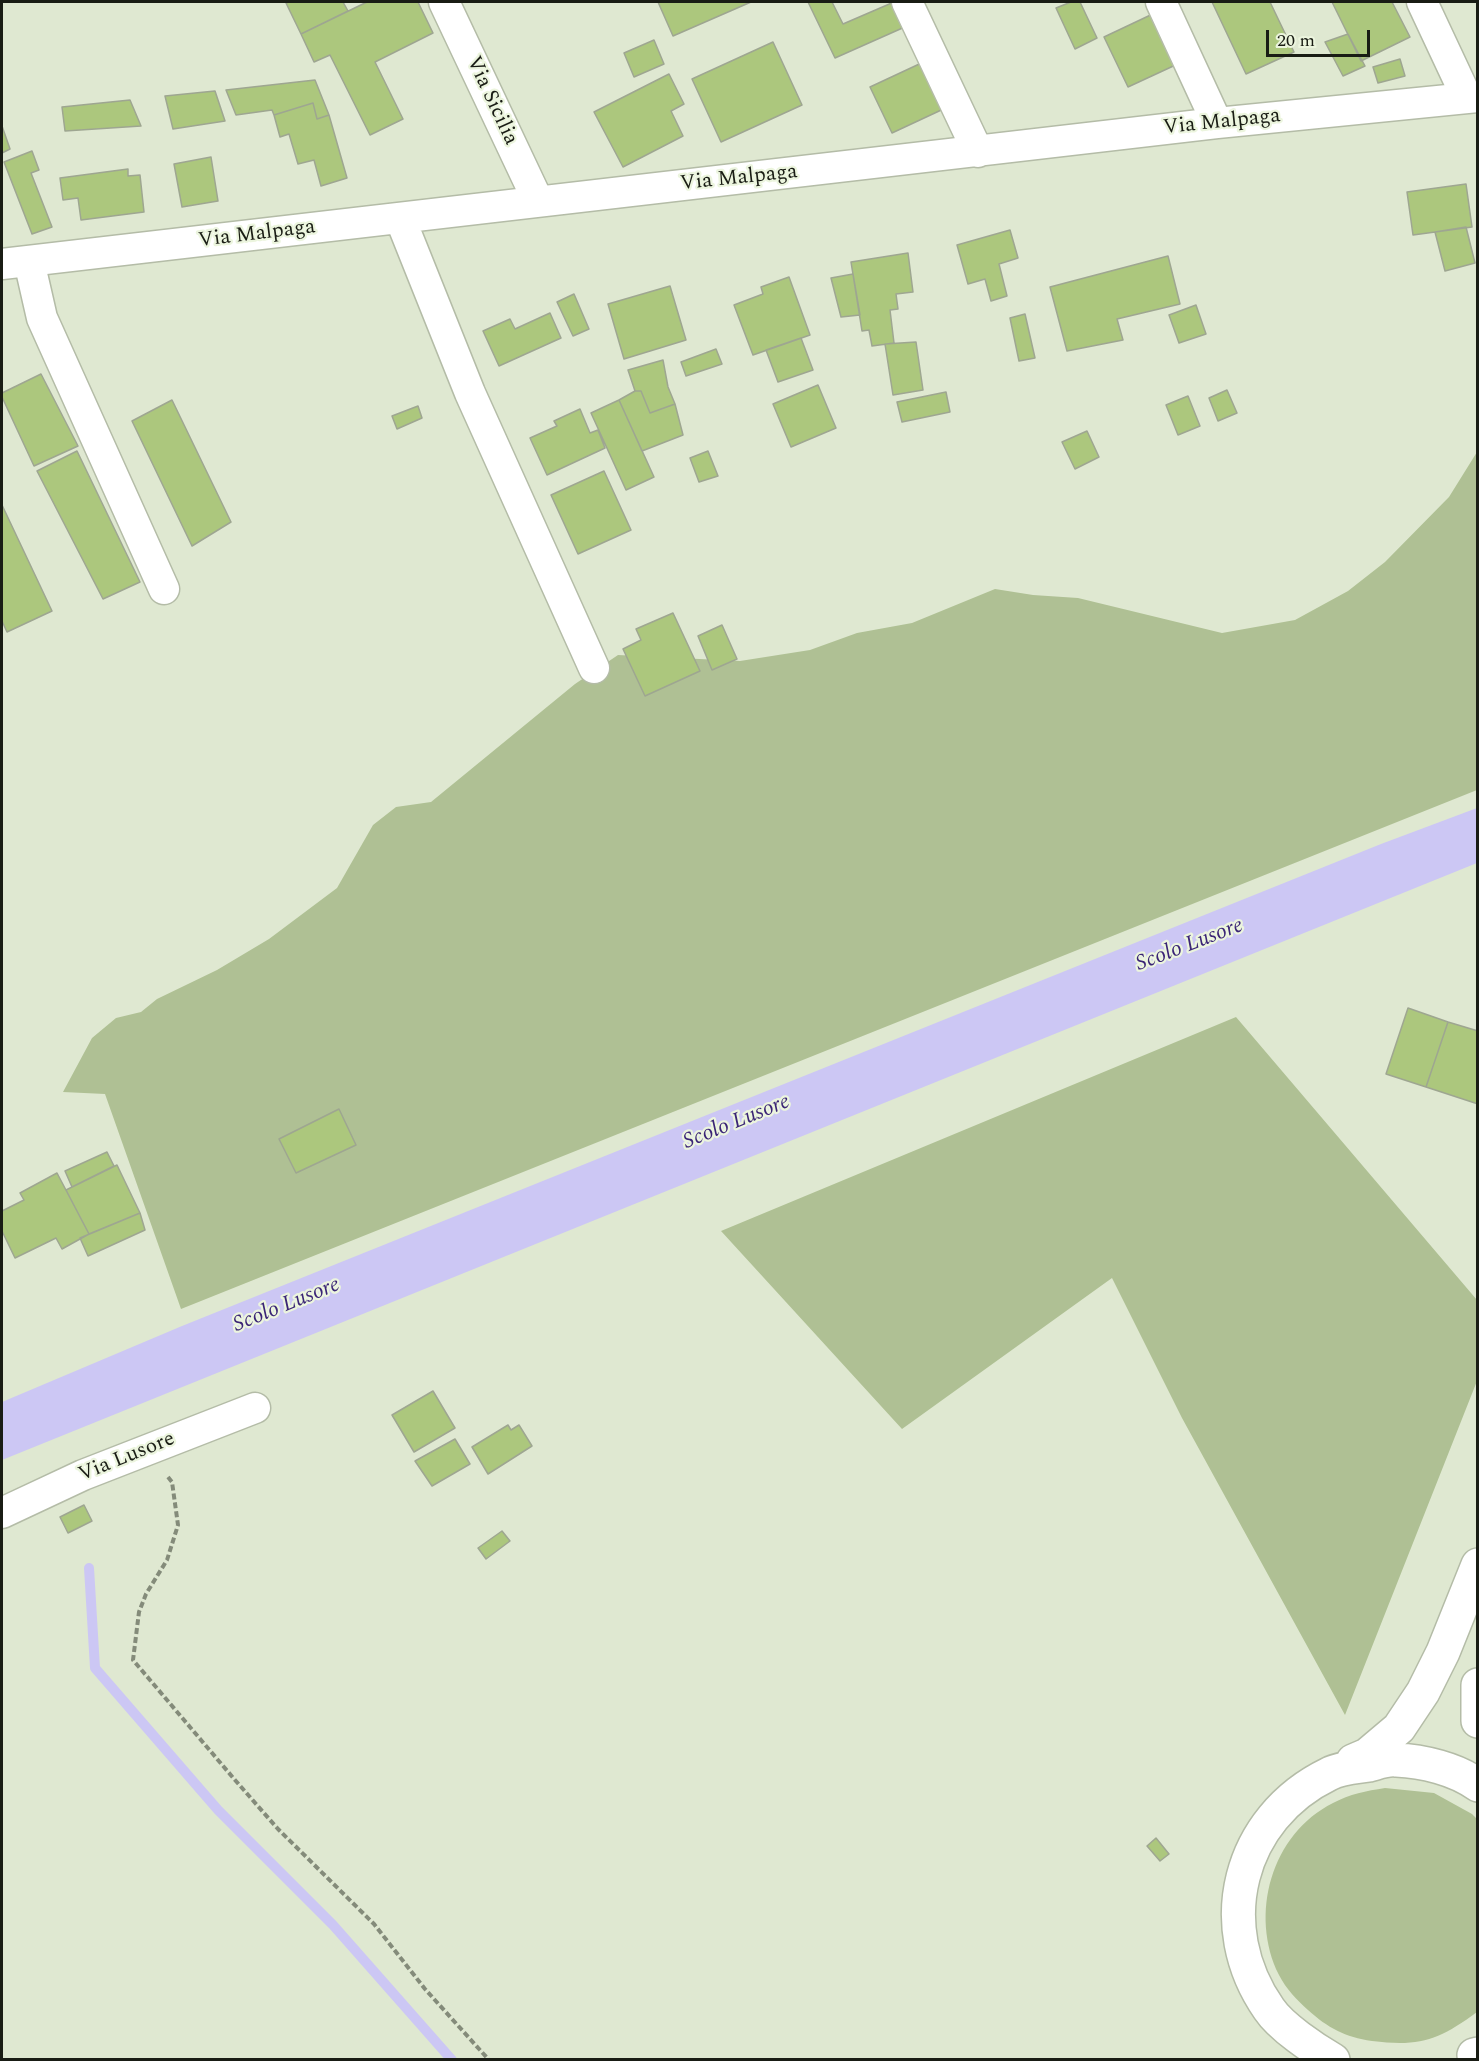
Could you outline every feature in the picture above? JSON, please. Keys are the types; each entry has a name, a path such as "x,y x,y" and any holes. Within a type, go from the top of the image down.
{"main road":[{"path":"1288,2060 1270,2011 1248,1973 1237,1924 1242,1877 1258,1837 1287,1801 1330,1773 1367,1755 1399,1728 1423,1692 1443,1652 1478,1565"},
{"path":"1478,1685 1478,1721"},
{"path":"1330,1773 1394,1760 1439,1767 1478,1785"},
{"path":"1270,2011 1309,2046 1333,2060"}],"street":[{"name":"Via Sicilia","path":"444,2 538,201"},
{"path":"907,2 978,152"},
{"path":"1161,2 1217,123"},
{"path":"1422,2 1472,98"},
{"name":"Via Malpaga","path":"15,263 1217,123 1472,98"},
{"path":"400,218 470,393 594,668"},
{"path":"15,263 164,589"},
{"name":"Via Lusore","path":"2,1513 83,1475 255,1408"}],"path":[{"path":"149,1449 172,1482 178,1525 167,1560 146,1594 139,1612 133,1660 278,1829 374,1924 425,1989 489,2060"}],"green space":[{"path":"1477,452 1477,790 181,1309 105,1094 63,1092 92,1038 116,1018 141,1012 157,999 217,970 269,939 337,888 373,825 396,807 431,802 575,684 618,655 740,661 810,650 857,633 912,623 995,589 1033,595 1078,598 1222,633 1295,620 1348,591 1385,562 1449,497"},
{"path":"1236,1017 1477,1300 1477,1381 1345,1715 1182,1418 1112,1278 902,1429 721,1231"},
{"path":"1385,1788 1434,1793 1477,1819 1477,2012 1440,2035 1416,2042 1389,2043 1362,2039 1337,2031 1323,2022 1288,1990 1279,1975 1270,1952 1266,1927 1267,1902 1272,1878 1281,1855 1294,1835 1312,1817 1333,1803 1358,1793"}],"water":[{"name":"Scolo Lusore","path":"1477,808 1477,863 2,1460 2,1402 182,1326 1381,844"}],"building":[{"path":"343,2 348,11 301,34 286,3"},
{"path":"367,2 418,2 433,33 375,62 403,119 370,135 330,55 314,62 301,34"},
{"path":"658,2 751,2 673,36"},
{"path":"808,2 832,2 843,24 894,2 907,26 835,58"},
{"path":"1071,2 1080,2 1097,38 1075,49 1056,8"},
{"path":"1212,2 1270,2 1294,52 1246,74"},
{"path":"1332,2 1392,2 1410,37 1361,61"},
{"path":"1159,11 1182,62 1128,87 1104,37"},
{"path":"1348,34 1365,66 1343,76 1325,42"},
{"path":"654,40 664,64 634,77 624,53"},
{"path":"773,42 802,105 721,142 692,79"},
{"path":"930,59 952,105 892,133 870,87"},
{"path":"1400,59 1405,76 1378,83 1373,67"},
{"path":"669,74 684,104 671,111 683,136 623,167 594,112"},
{"path":"315,80 329,115 317,119 313,103 274,115 272,110 236,115 226,90"},
{"path":"215,91 225,121 173,129 165,96"},
{"path":"130,100 141,126 65,131 62,107"},
{"path":"313,103 317,119 329,115 347,178 321,186 314,160 298,164 289,134 280,137 274,115"},
{"path":"2,126 10,149 2,153"},
{"path":"32,151 39,170 31,173 52,227 32,234 4,162"},
{"path":"211,157 218,201 182,207 174,164"},
{"path":"128,169 128,176 140,175 144,212 81,220 78,198 63,200 60,178"},
{"path":"1466,184 1472,227 1413,235 1407,192"},
{"path":"1466,227 1475,263 1445,271 1435,232"},
{"path":"1010,230 1018,258 999,264 1007,296 991,301 985,279 968,284 957,245"},
{"path":"908,253 913,292 896,294 898,309 890,310 894,343 872,346 869,330 862,331 851,262"},
{"path":"1168,256 1180,304 1117,319 1123,340 1067,351 1050,287"},
{"path":"853,274 860,315 841,317 831,278"},
{"path":"789,277 810,335 753,355 734,305 763,294 761,287"},
{"path":"670,286 686,340 624,359 608,304"},
{"path":"574,294 589,329 573,336 557,302"},
{"path":"1196,305 1206,334 1179,343 1169,315"},
{"path":"550,313 561,338 499,366 483,331 510,319 515,329"},
{"path":"1025,314 1035,358 1019,361 1010,318"},
{"path":"801,338 813,370 778,382 766,350"},
{"path":"916,342 923,390 893,395 885,344"},
{"path":"716,349 722,364 686,376 681,362"},
{"path":"663,360 668,387 675,404 650,413 641,391 635,391 628,370"},
{"path":"41,374 78,446 34,466 2,393"},
{"path":"818,385 836,428 791,447 773,404"},
{"path":"1227,390 1237,413 1218,421 1209,398"},
{"path":"635,391 641,391 650,413 675,404 683,435 642,451 619,400"},
{"path":"946,392 950,412 902,422 897,402"},
{"path":"1188,396 1200,426 1178,435 1166,405"},
{"path":"172,400 231,522 192,546 132,421"},
{"path":"619,400 654,477 626,490 591,413"},
{"path":"418,406 422,418 397,429 392,416"},
{"path":"580,409 590,433 598,430 605,448 547,475 530,438 557,426 554,421"},
{"path":"1087,431 1099,457 1075,469 1062,442"},
{"path":"77,451 140,582 103,599 37,471"},
{"path":"708,451 718,476 699,482 690,458"},
{"path":"604,471 631,530 578,554 551,495"},
{"path":"2,505 52,611 7,632 2,621"},
{"path":"673,613 700,671 645,696 623,649 641,640 636,629"},
{"path":"722,625 737,659 712,670 698,636"},
{"path":"1408,1008 1448,1022 1426,1087 1386,1074"},
{"path":"1448,1022 1478,1031 1478,1104 1426,1087"},
{"path":"339,1109 356,1145 296,1173 279,1139"},
{"path":"107,1152 114,1166 72,1187 65,1171"},
{"path":"117,1165 140,1213 89,1234 66,1190"},
{"path":"57,1173 89,1234 62,1249 56,1238 15,1258 2,1231 2,1211 24,1200 20,1193"},
{"path":"140,1213 145,1230 88,1256 80,1238"},
{"path":"433,1391 455,1428 414,1452 392,1415"},
{"path":"508,1425 511,1430 519,1425 532,1446 488,1474 472,1447"},
{"path":"455,1439 470,1464 432,1486 415,1461"},
{"path":"84,1505 92,1521 68,1533 60,1517"},
{"path":"502,1531 510,1541 486,1559 478,1548"},
{"path":"1156,1838 1169,1854 1160,1861 1147,1846"}],"waterway":[{"path":"89,1568 95,1668 218,1810 333,1925 452,2060"}]}
